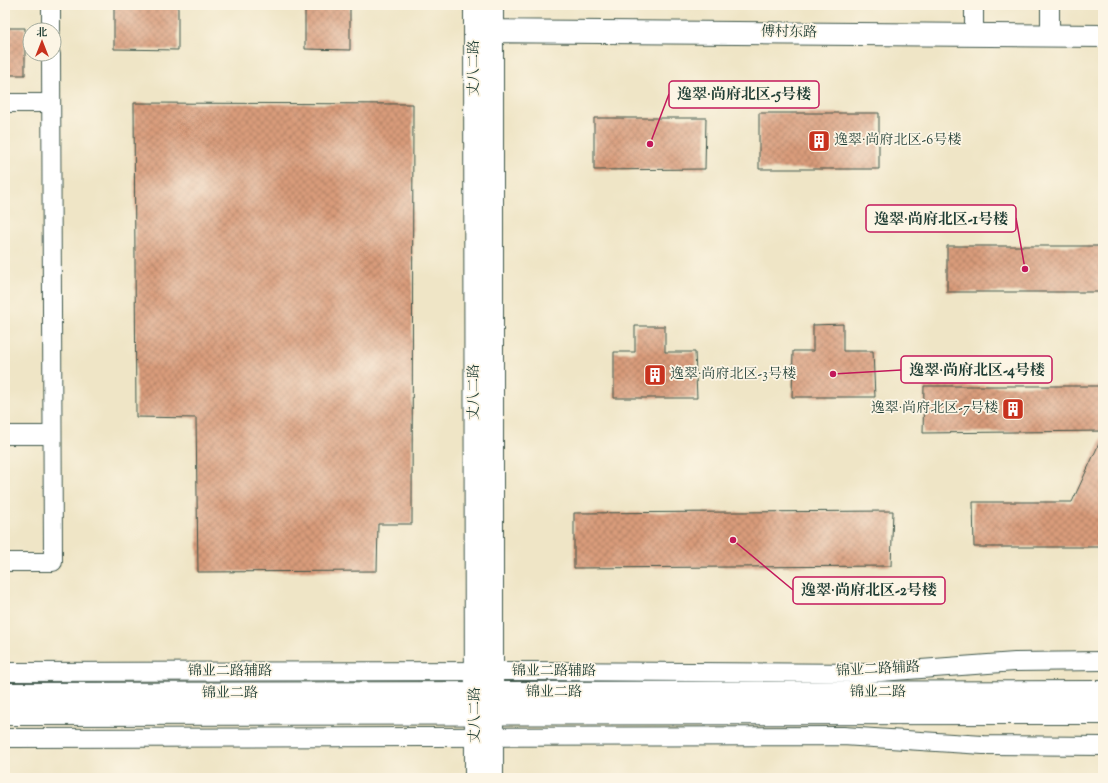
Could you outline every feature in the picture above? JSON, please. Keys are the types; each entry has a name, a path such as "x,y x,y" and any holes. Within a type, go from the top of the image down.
{"main road":[{"name":"丈八二路","path":"475,5 484,31"},
{"name":"丈八二路","path":"476,778 484,737 484,31 492,5"},
{"name":"傅村东路","path":"484,31 1103,36"},
{"name":"锦业二路","path":"5,714 484,703 1103,692"},
{"name":"锦业二路","path":"5,694 1103,713"},
{"name":"丈八二路","path":"484,737 492,778"}],"street":[{"path":"51,5 51,22"},
{"path":"974,5 974,35"},
{"path":"1050,5 1050,36"},
{"path":"5,562 53,562 51,62"},
{"path":"5,103 51,103"},
{"path":"5,435 52,435"},
{"name":"锦业二路辅路","path":"5,672 484,671 867,673 1015,662 1103,661"},
{"path":"5,738 843,736 983,745 1103,746"}],"building":[{"path":"114,5 178,5 178,50 114,49"},
{"path":"305,5 350,5 350,50 305,49"},
{"path":"5,28 22,28 22,62 25,62 25,75 5,75"},
{"path":"134,103 413,104 412,524 378,524 377,571 198,572 196,418 136,417"},
{"name":"逸翠·尚府北区-6号楼","path":"759,113 879,113 879,169 759,169"},
{"path":"594,118 706,118 705,169 594,170"},
{"path":"947,246 1103,246 1103,292 947,292"},
{"path":"843,324 843,351 873,351 875,397 792,397 793,351 813,351 813,325"},
{"name":"逸翠·尚府北区-3号楼","path":"635,326 665,326 665,352 695,352 697,398 614,398 614,352 635,352"},
{"name":"逸翠·尚府北区-7号楼","path":"924,386 1103,386 1103,431 923,433"},
{"path":"1103,435 1103,547 974,547 973,502 1072,502"},
{"path":"893,511 891,566 574,568 574,513"}],"place":[{"name":"逸翠·尚府北区-6号楼","path":"819,141"},
{"name":"逸翠·尚府北区-5号楼","path":"650,144"},
{"name":"逸翠·尚府北区-1号楼","path":"1025,269"},
{"name":"逸翠·尚府北区-4号楼","path":"833,374"},
{"name":"逸翠·尚府北区-3号楼","path":"655,375"},
{"name":"逸翠·尚府北区-7号楼","path":"1013,409"},
{"name":"逸翠·尚府北区-2号楼","path":"733,540"}]}
